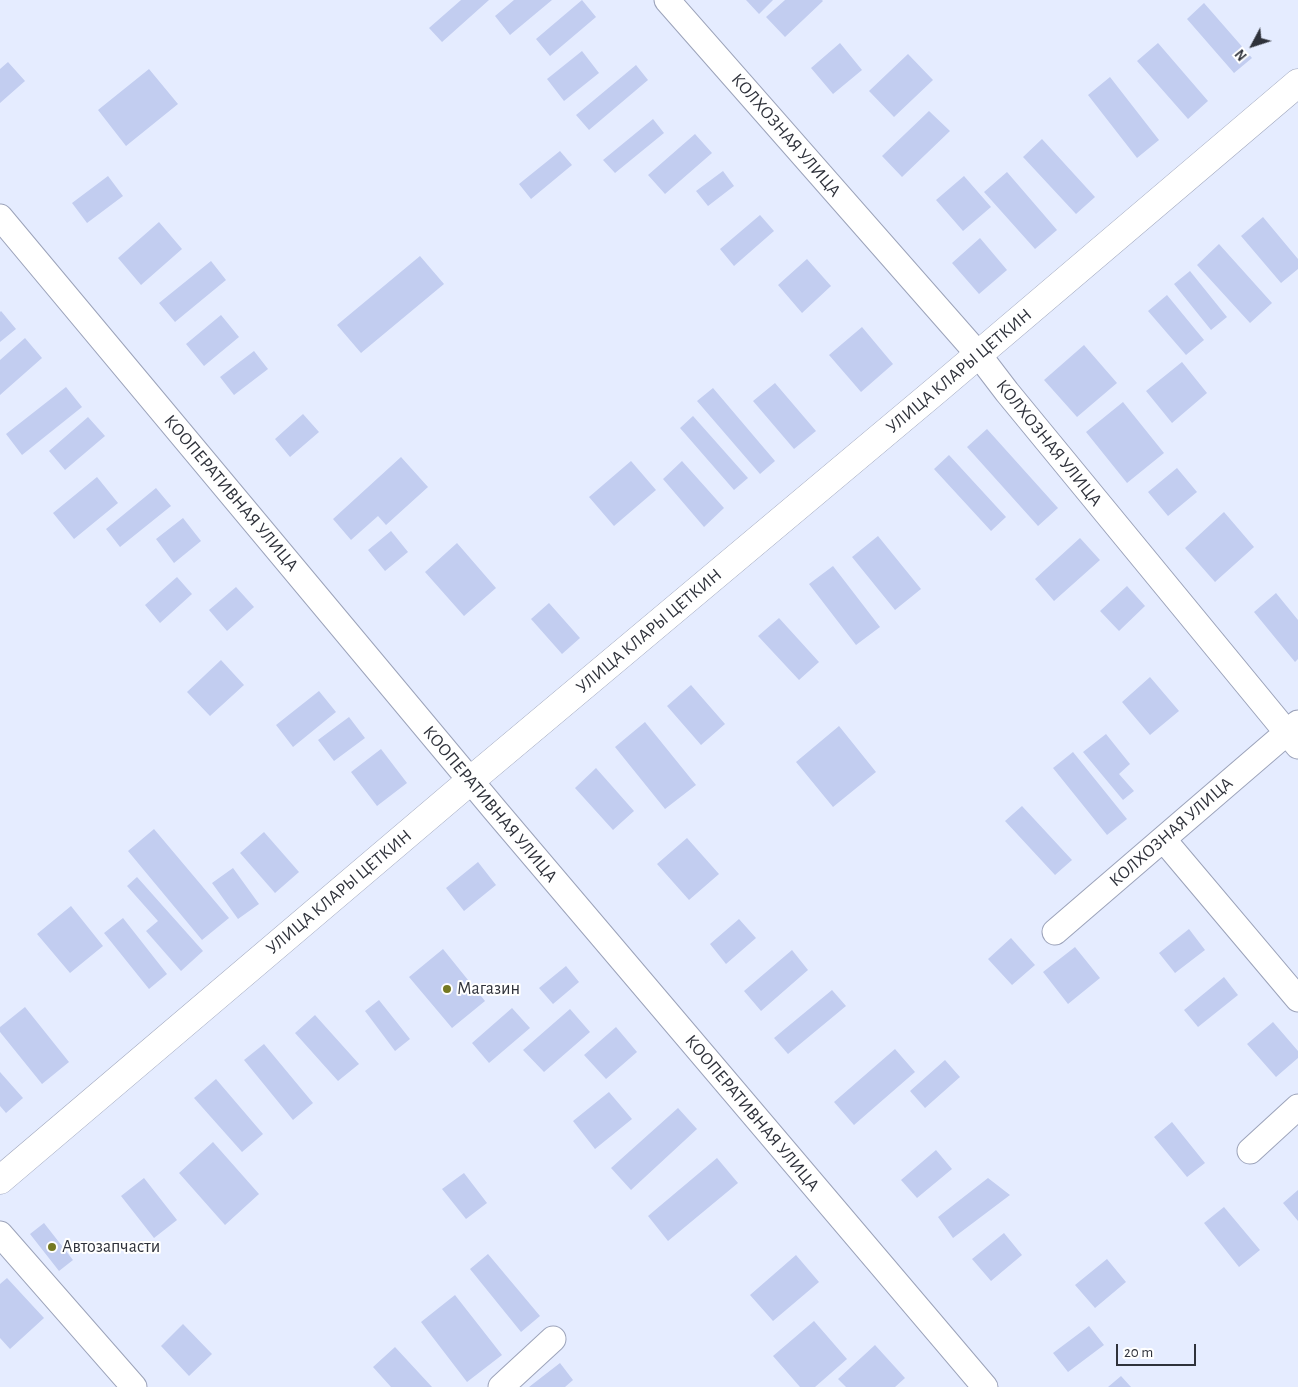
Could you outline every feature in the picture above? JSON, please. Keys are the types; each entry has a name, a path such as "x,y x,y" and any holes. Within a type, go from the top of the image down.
{"main road":[{"name":"УЛИЦА КЛАРЫ ЦЕТКИН","path":"0,1180 1298,83"}],"street":[{"name":"КОЛХОЗНАЯ УЛИЦА","path":"666,0 978,354 1007,392 1294,734 1163,839 1055,932"},
{"name":"КООПЕРАТИВНАЯ УЛИЦА","path":"0,218 470,781 985,1387"},
{"path":"1163,839 1298,999"},
{"path":"1250,1151 1298,1107"},
{"path":"0,1234 134,1387"},
{"path":"501,1387 553,1339"}],"building":[{"path":"461,0 489,0 442,42 429,28"},
{"path":"514,0 552,0 510,35 495,16"},
{"path":"582,0 596,17 550,56 536,39"},
{"path":"746,0 773,0 759,14"},
{"path":"785,0 823,1 785,37 766,17"},
{"path":"1204,3 1252,58 1234,73 1187,19"},
{"path":"840,43 862,70 833,94 811,68"},
{"path":"1158,43 1208,101 1188,119 1137,61"},
{"path":"582,51 599,73 564,101 547,79"},
{"path":"908,54 933,80 894,117 869,91"},
{"path":"8,62 25,81 0,103 0,69"},
{"path":"636,65 648,80 589,130 576,115"},
{"path":"149,69 178,104 126,146 98,110"},
{"path":"1110,77 1159,140 1137,158 1088,95"},
{"path":"929,111 950,131 902,177 882,156"},
{"path":"653,119 664,133 615,173 603,160"},
{"path":"695,134 712,153 665,194 648,175"},
{"path":"1042,139 1095,197 1076,214 1023,157"},
{"path":"560,151 572,165 531,199 519,184"},
{"path":"723,171 734,186 708,206 696,191"},
{"path":"1007,172 1057,230 1035,249 984,192"},
{"path":"108,176 123,196 87,223 72,203"},
{"path":"964,176 991,207 963,231 936,200"},
{"path":"760,215 774,231 734,266 720,249"},
{"path":"1263,217 1298,259 1298,269 1281,283 1241,236"},
{"path":"159,222 182,249 141,285 118,258"},
{"path":"980,238 1007,270 979,294 952,263"},
{"path":"1219,244 1272,303 1250,323 1197,265"},
{"path":"420,256 444,284 361,353 337,325"},
{"path":"807,259 831,286 802,313 778,285"},
{"path":"211,261 226,280 175,322 159,303"},
{"path":"1190,271 1227,317 1211,330 1174,284"},
{"path":"1167,295 1204,340 1186,355 1148,311"},
{"path":"0,312 16,329 0,342"},
{"path":"221,315 239,337 204,366 186,344"},
{"path":"862,327 893,364 861,392 829,355"},
{"path":"25,338 42,358 0,395 0,360"},
{"path":"1084,345 1117,383 1077,417 1044,380"},
{"path":"254,351 268,369 234,395 220,377"},
{"path":"1182,362 1207,393 1172,423 1146,391"},
{"path":"775,383 816,431 794,449 753,401"},
{"path":"66,387 82,407 22,455 6,434"},
{"path":"713,388 775,461 760,474 697,401"},
{"path":"1123,402 1164,453 1127,483 1086,432"},
{"path":"303,414 319,432 290,457 275,439"},
{"path":"693,416 748,478 734,490 680,428"},
{"path":"88,417 105,436 65,470 49,451"},
{"path":"987,429 1058,508 1038,526 967,447"},
{"path":"949,455 1006,517 991,531 934,469"},
{"path":"401,457 428,487 386,525 378,516 351,540 333,519"},
{"path":"631,461 656,490 614,526 589,497"},
{"path":"682,461 724,508 704,527 663,479"},
{"path":"1177,468 1197,492 1168,516 1148,492"},
{"path":"97,477 118,503 74,539 53,513"},
{"path":"156,488 171,506 120,547 106,529"},
{"path":"1224,512 1254,547 1215,582 1185,548"},
{"path":"183,518 201,541 174,563 156,539"},
{"path":"391,531 408,552 385,571 368,550"},
{"path":"878,536 921,589 895,610 852,557"},
{"path":"1080,538 1100,560 1054,601 1035,579"},
{"path":"457,543 496,588 464,616 425,572"},
{"path":"833,566 880,627 856,645 809,584"},
{"path":"177,577 192,594 160,623 145,605"},
{"path":"1127,586 1145,606 1119,631 1100,611"},
{"path":"236,587 254,607 227,631 209,610"},
{"path":"1276,593 1298,620 1298,659 1295,662 1254,612"},
{"path":"549,603 580,638 562,654 531,619"},
{"path":"779,618 819,662 799,680 758,636"},
{"path":"221,660 244,685 210,716 187,692"},
{"path":"1150,677 1179,711 1150,735 1122,702"},
{"path":"691,685 725,724 701,745 667,706"},
{"path":"319,691 336,712 293,747 276,725"},
{"path":"349,717 365,738 334,761 318,740"},
{"path":"645,722 696,785 665,809 615,747"},
{"path":"839,726 876,772 833,807 796,762"},
{"path":"1106,734 1130,764 1119,774 1134,791 1123,800 1083,752"},
{"path":"381,749 407,783 377,806 351,772"},
{"path":"1073,752 1127,819 1107,835 1053,768"},
{"path":"596,768 634,811 613,830 575,788"},
{"path":"1022,806 1072,860 1055,875 1005,821"},
{"path":"154,829 229,918 202,940 128,851"},
{"path":"264,832 299,872 275,893 240,853"},
{"path":"687,838 719,874 689,900 657,864"},
{"path":"478,862 496,885 464,911 446,888"},
{"path":"233,868 259,904 238,919 212,883"},
{"path":"137,877 203,951 181,971 146,931 158,921 127,886"},
{"path":"71,906 103,946 70,973 37,934"},
{"path":"123,918 167,974 149,989 104,933"},
{"path":"739,919 756,938 726,964 710,944"},
{"path":"1189,929 1205,950 1175,973 1159,953"},
{"path":"1011,938 1035,965 1012,985 988,959"},
{"path":"1075,947 1100,978 1068,1004 1043,972"},
{"name":"Магазин","path":"443,949 485,1001 452,1028 409,977"},
{"path":"792,950 808,970 761,1011 744,991"},
{"path":"566,966 579,982 553,1004 539,988"},
{"path":"1224,977 1238,995 1198,1027 1184,1010"},
{"path":"832,990 846,1006 788,1054 774,1038"},
{"path":"379,1000 410,1039 395,1051 365,1011"},
{"path":"25,1007 69,1062 42,1084 0,1032 0,1027"},
{"path":"512,1008 530,1028 489,1063 472,1043"},
{"path":"570,1009 590,1032 544,1072 523,1050"},
{"path":"315,1015 359,1064 338,1081 295,1033"},
{"path":"1273,1022 1298,1051 1298,1058 1276,1077 1247,1044"},
{"path":"616,1027 637,1052 606,1079 584,1055"},
{"path":"264,1044 313,1103 293,1120 244,1060"},
{"path":"895,1049 915,1072 854,1125 834,1102"},
{"path":"945,1060 960,1077 925,1108 910,1091"},
{"path":"0,1072 23,1098 6,1113 0,1106"},
{"path":"216,1079 263,1134 242,1152 194,1098"},
{"path":"609,1092 632,1119 595,1149 573,1121"},
{"path":"678,1108 697,1129 631,1190 611,1168"},
{"path":"1172,1122 1205,1163 1187,1177 1154,1137"},
{"path":"213,1142 259,1194 225,1225 179,1173"},
{"path":"936,1150 952,1169 917,1198 901,1180"},
{"path":"717,1158 738,1183 668,1241 648,1216"},
{"path":"464,1173 487,1203 466,1219 442,1189"},
{"path":"144,1178 177,1220 154,1238 121,1196"},
{"path":"988,1178 1010,1195 953,1238 938,1217"},
{"path":"1298,1190 1298,1221 1283,1203"},
{"path":"1224,1207 1260,1250 1239,1267 1204,1223"},
{"name":"Автозапчасти","path":"44,1223 73,1260 59,1271 30,1234"},
{"path":"1004,1233 1022,1255 991,1281 972,1259"},
{"path":"488,1254 540,1316 521,1332 470,1269"},
{"path":"796,1255 819,1282 773,1321 750,1295"},
{"path":"1107,1259 1126,1282 1095,1308 1075,1285"},
{"path":"7,1278 44,1318 10,1349 0,1338 0,1284"},
{"path":"455,1295 502,1355 467,1382 421,1322"},
{"path":"814,1321 847,1359 815,1387 800,1387 773,1356"},
{"path":"183,1324 212,1354 189,1376 161,1346"},
{"path":"1089,1326 1104,1345 1068,1372 1053,1353"},
{"path":"875,1345 905,1378 895,1387 846,1387 838,1379"},
{"path":"395,1347 432,1387 391,1387 373,1367"},
{"path":"560,1363 573,1380 565,1387 529,1387"},
{"path":"1121,1376 1131,1387 1108,1387"}],"place":[{"name":"Магазин","path":"447,989"},
{"name":"Автозапчасти","path":"52,1247"}]}
